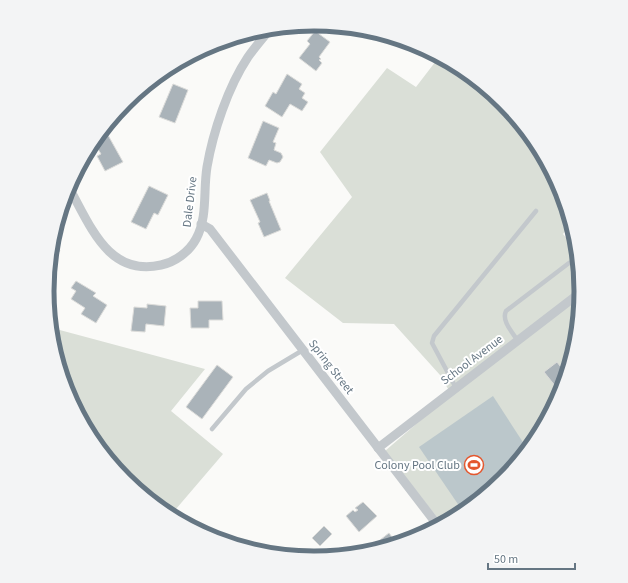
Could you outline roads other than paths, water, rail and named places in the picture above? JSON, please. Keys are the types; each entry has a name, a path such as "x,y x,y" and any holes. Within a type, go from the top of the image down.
{"street":[{"name":"Dale Drive","path":"72,194 104,248 118,260 134,266 152,267 175,260 194,243 202,224 207,166 216,130 231,91 248,57 265,36"},
{"name":"Spring Street","path":"202,224 210,229 435,522"},
{"name":"School Avenue","path":"378,448 574,298"}],"lane":[{"path":"456,388 432,343 434,336 536,211"},
{"path":"518,341 505,320 504,315 506,311 569,263"},
{"path":"212,430 246,389 268,371 303,350"}],"place":[{"name":"Colony Pool Club","path":"474,465"}]}
